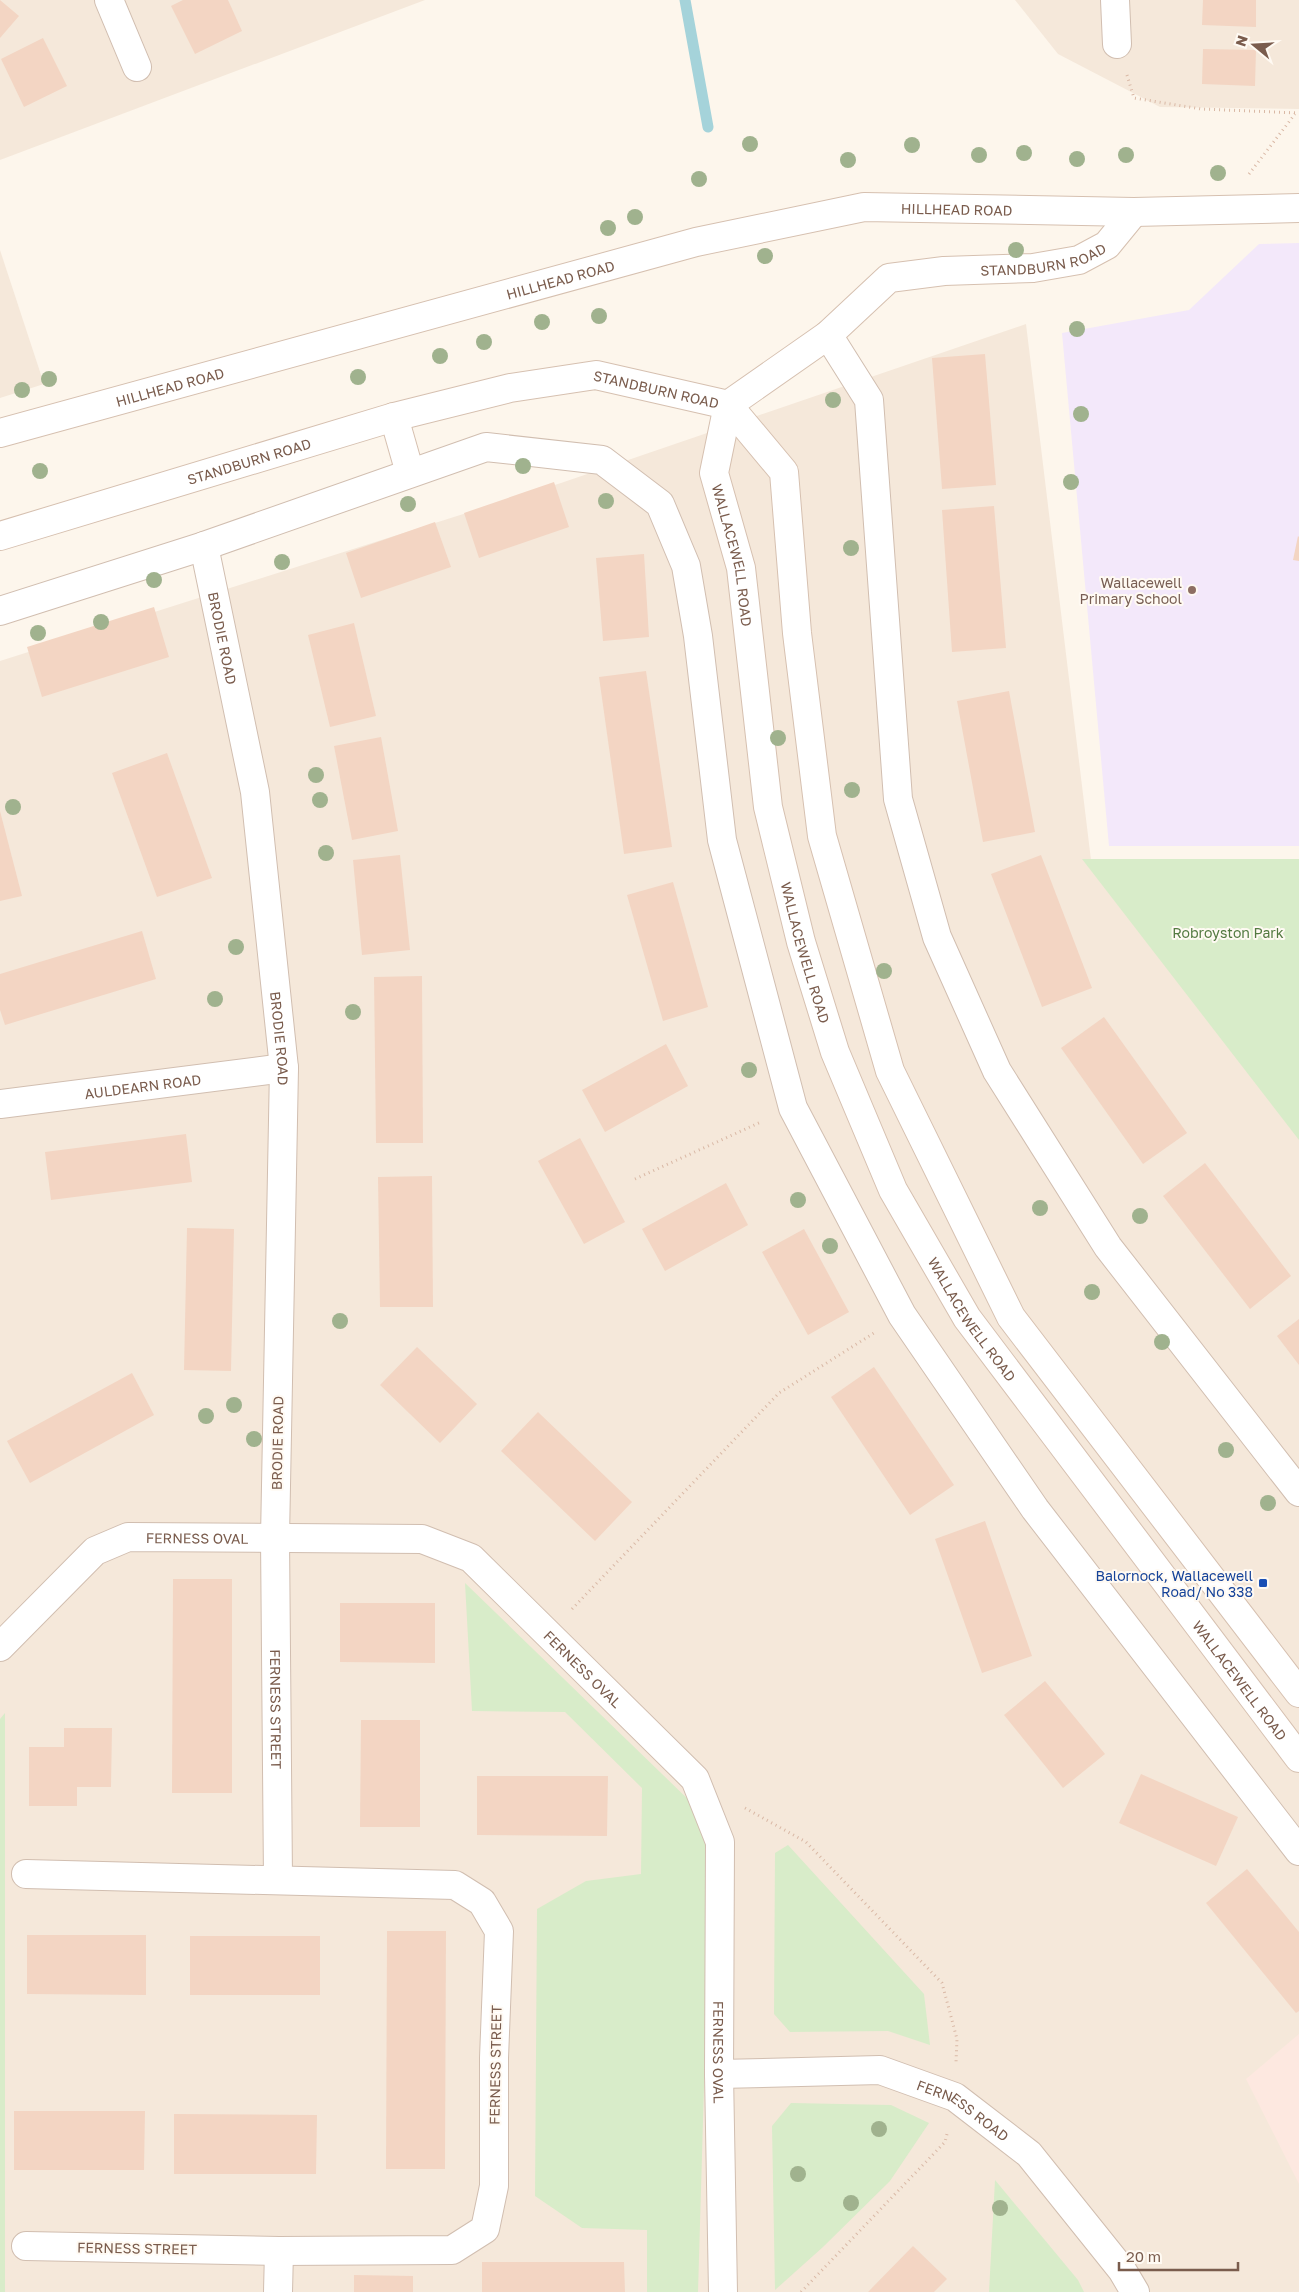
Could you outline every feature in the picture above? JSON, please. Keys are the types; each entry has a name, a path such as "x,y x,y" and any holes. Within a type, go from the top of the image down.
{"street":[{"path":"109,0 137,67"},
{"path":"1116,0 1117,44"},
{"name":"HILLHEAD ROAD","path":"0,433 696,242 864,207 1134,212"},
{"path":"1134,212 1299,208"},
{"name":"STANDBURN ROAD","path":"0,536 394,417 510,388 596,376 728,406 828,335 889,278 944,272 1033,268 1078,260 1107,245 1134,212"},
{"path":"828,335 869,400 898,798 937,937 997,1072 1108,1247 1299,1492"},
{"path":"728,406 784,472 797,633 822,836 890,1071 1011,1317 1299,1693"},
{"name":"WALLACEWELL ROAD","path":"728,406 714,473 741,568 768,807 801,942 835,1052 893,1190 967,1318 1299,1758"},
{"path":"394,417 410,474"},
{"path":"0,611 204,546 486,447 602,460 660,504 686,566 698,636 722,840 793,1108 902,1315 1035,1509 1299,1851"},
{"name":"BRODIE ROAD","path":"204,546 256,792 284,1068 275,1538"},
{"name":"AULDEARN ROAD","path":"0,1104 284,1068"},
{"name":"FERNESS OVAL","path":"0,1647 95,1551 128,1537 422,1539 471,1558 694,1779 720,1842 719,2074 723,2292"},
{"name":"FERNESS STREET","path":"275,1538 278,1880"},
{"name":"FERNESS STREET","path":"26,1874 455,1885 482,1902 499,1931 494,2058 494,2186 485,2229 452,2250 279,2251 26,2246"},
{"name":"FERNESS ROAD","path":"719,2074 880,2070 955,2096 1029,2154 1122,2270 1135,2292"},
{"path":"278,2292 279,2251"}],"path":[{"path":"1117,44 1134,98 1201,108 1297,113"},
{"path":"1222,210 1297,113"},
{"path":"634,1179 793,1108"},
{"path":"547,1634 779,1393 902,1315"},
{"path":"694,1779 806,1842 942,1983 957,2039 955,2096 945,2142 801,2292"}],"shaded area":[{"path":"0,0 425,0 0,160"},
{"path":"1015,0 1299,0 1299,109 1160,107 1058,54"},
{"name":"Wallacewell Primary School","path":"1299,243 1299,846 1109,846 1062,333 1189,310 1259,244"},
{"path":"0,250 44,384 0,398"},
{"path":"1026,324 1091,860 1299,1130 1299,2292 0,2292 0,661 561,483"},
{"path":"1299,2034 1299,2184 1246,2079"}],"green space":[{"name":"Robroyston Park","path":"1082,859 1299,859 1299,1140"},
{"path":"465,1583 694,1805 711,1849 698,2292 647,2292 647,2230 582,2228 535,2196 537,1909 586,1881 641,1874 642,1788 565,1712 472,1711"},
{"path":"5,1713 5,2292 0,2292 0,1719"},
{"path":"788,1845 924,1994 930,2045 888,2031 790,2032 774,2014 775,1853"},
{"path":"791,2103 891,2105 929,2123 890,2181 823,2247 775,2290 772,2126"},
{"path":"995,2180 1078,2280 1084,2292 989,2292"}],"building":[{"path":"0,0 19,16 0,38"},
{"path":"183,0 228,0 242,31 195,54 171,6"},
{"path":"1203,0 1256,0 1256,27 1202,25"},
{"path":"43,38 67,86 24,107 1,59"},
{"path":"1203,49 1256,50 1255,86 1202,84"},
{"path":"985,354 996,485 942,489 932,358"},
{"path":"554,482 569,527 479,558 464,513"},
{"path":"994,506 1006,648 952,652 942,510"},
{"path":"435,522 451,567 361,598 346,553"},
{"path":"1299,537 1299,561 1293,560"},
{"path":"644,554 649,637 603,641 596,558"},
{"path":"154,607 169,657 42,697 27,647"},
{"path":"354,623 376,716 330,727 308,635"},
{"path":"646,671 672,847 624,854 599,677"},
{"path":"1009,691 1035,832 983,842 957,701"},
{"path":"381,737 398,831 352,840 334,746"},
{"path":"167,753 212,878 157,897 112,773"},
{"path":"0,811 22,896 0,901"},
{"path":"400,855 410,950 362,955 353,860"},
{"path":"1041,855 1092,988 1042,1007 991,874"},
{"path":"673,882 708,1007 663,1021 627,895"},
{"path":"142,931 156,979 5,1025 0,1010 0,974"},
{"path":"422,976 423,1143 376,1143 374,977"},
{"path":"1104,1017 1187,1133 1143,1164 1061,1048"},
{"path":"666,1044 688,1086 605,1132 582,1090"},
{"path":"186,1134 192,1182 51,1200 45,1152"},
{"path":"580,1138 625,1222 584,1244 538,1161"},
{"path":"1205,1163 1291,1276 1250,1309 1163,1196"},
{"path":"432,1176 433,1307 380,1307 378,1177"},
{"path":"726,1183 748,1225 665,1271 642,1229"},
{"path":"187,1228 234,1229 231,1371 184,1370"},
{"path":"804,1229 849,1312 808,1335 762,1252"},
{"path":"1299,1319 1299,1365 1277,1336"},
{"path":"417,1347 477,1404 440,1443 380,1385"},
{"path":"874,1367 954,1485 910,1515 831,1397"},
{"path":"132,1373 154,1415 30,1483 7,1441"},
{"path":"538,1412 632,1502 595,1541 501,1451"},
{"path":"985,1521 1032,1656 982,1673 935,1539"},
{"path":"173,1579 232,1579 232,1793 172,1793"},
{"path":"340,1603 435,1603 435,1663 340,1662"},
{"path":"1045,1681 1105,1754 1063,1788 1004,1715"},
{"path":"361,1720 420,1720 420,1827 360,1827"},
{"path":"64,1728 112,1728 111,1787 77,1787 77,1806 29,1806 29,1747 64,1747"},
{"path":"1141,1774 1238,1817 1216,1866 1119,1823"},
{"path":"477,1776 608,1776 607,1836 477,1835"},
{"path":"1247,1869 1299,1932 1299,2011 1296,2013 1206,1903"},
{"path":"387,1931 446,1931 445,2169 386,2169"},
{"path":"27,1935 146,1935 146,1995 27,1994"},
{"path":"190,1936 320,1936 320,1995 190,1995"},
{"path":"14,2111 145,2111 144,2170 14,2170"},
{"path":"174,2114 317,2115 316,2174 174,2174"},
{"path":"913,2246 947,2279 934,2292 868,2292"},
{"path":"482,2262 624,2262 625,2292 482,2292"},
{"path":"354,2275 413,2276 413,2292 354,2292"}],"waterway":[{"path":"685,0 708,127"}],"place":[{"name":"Wallacewell Primary School","path":"1192,590"},
{"name":"Balornock, Wallacewell Road/ No 338","path":"1263,1583"}]}
